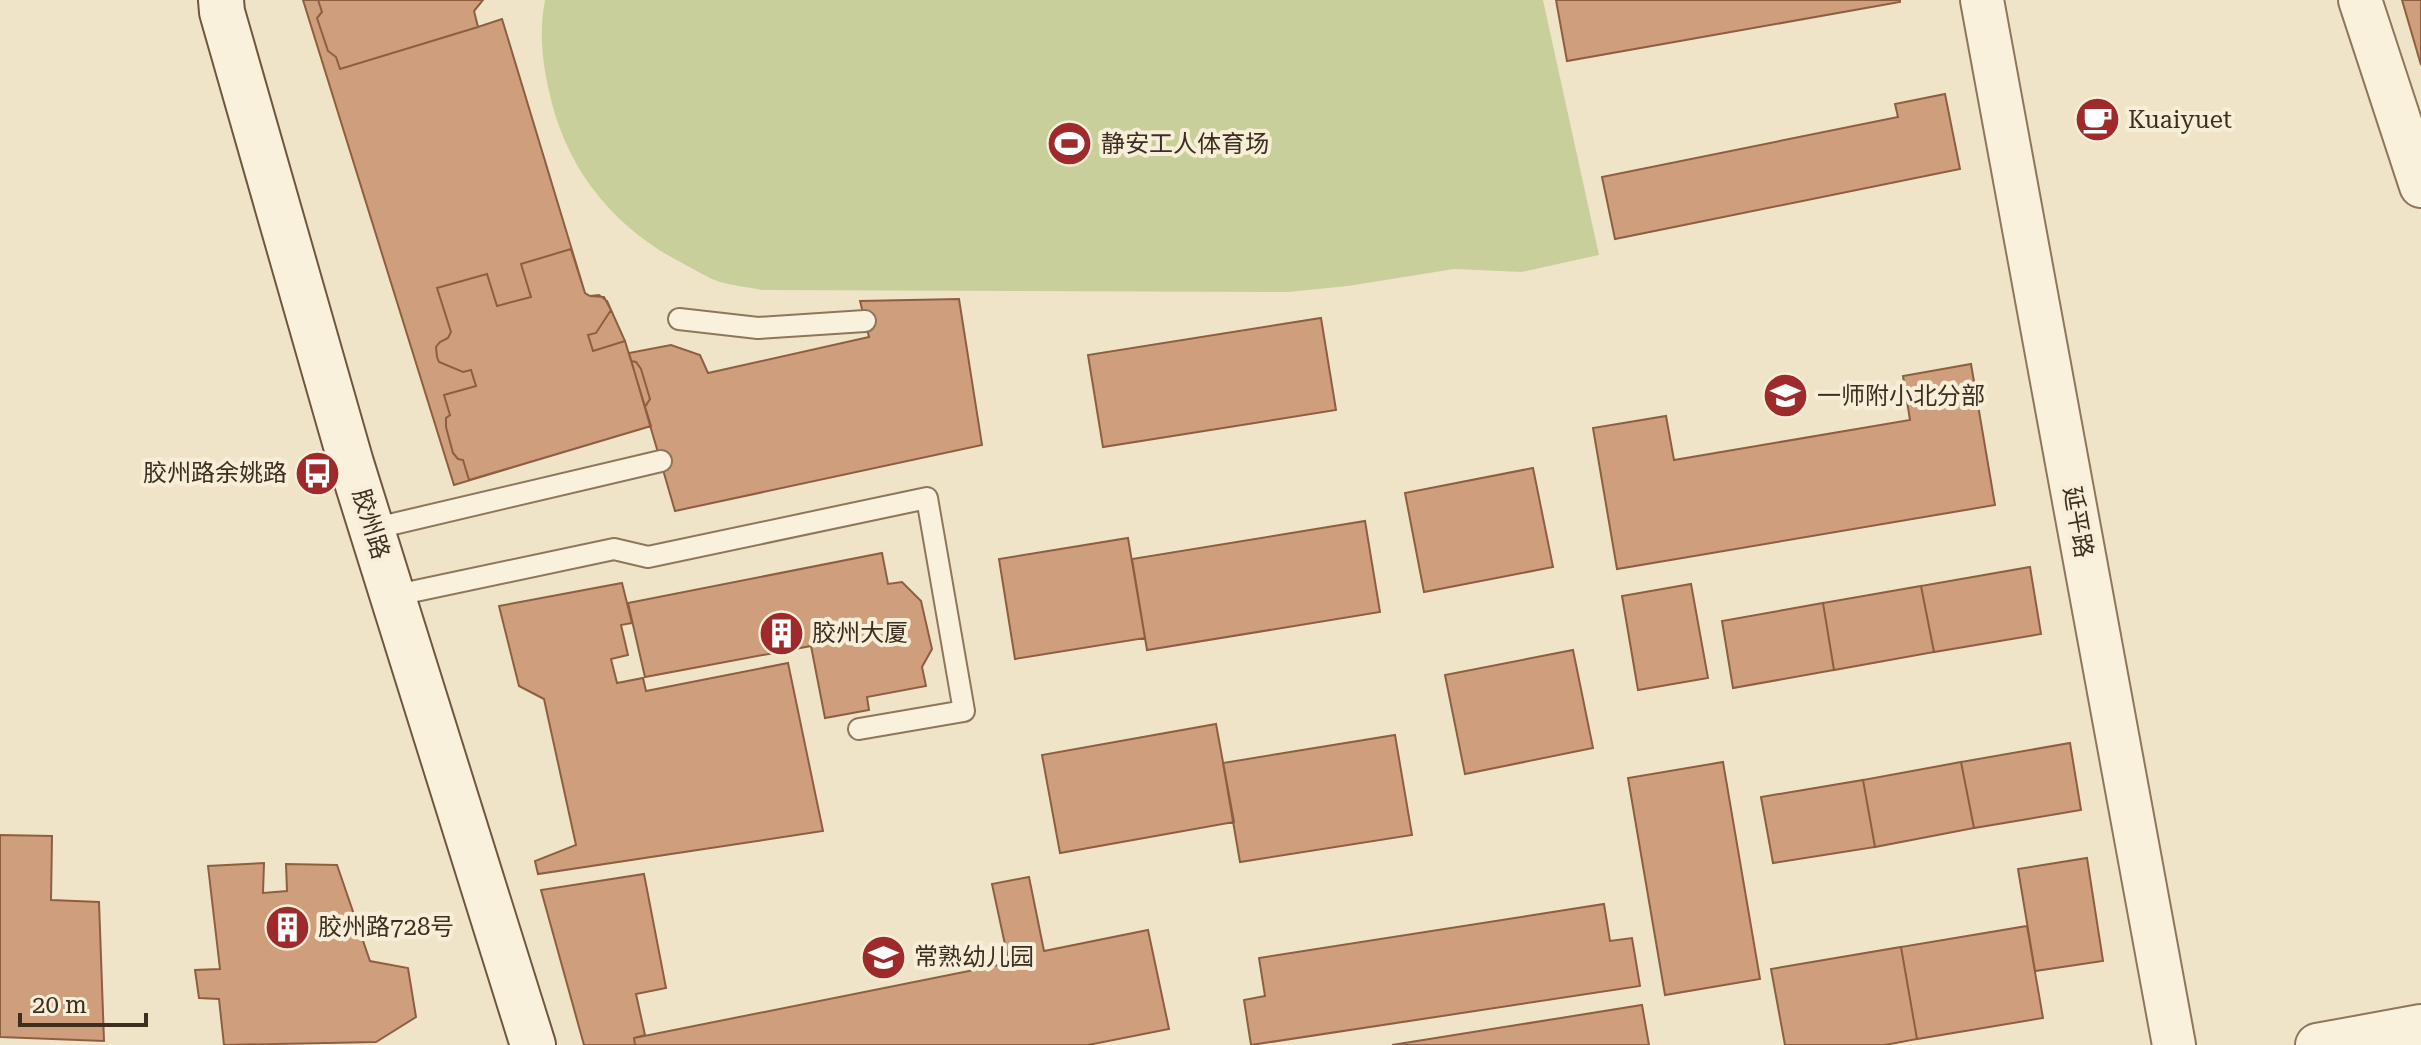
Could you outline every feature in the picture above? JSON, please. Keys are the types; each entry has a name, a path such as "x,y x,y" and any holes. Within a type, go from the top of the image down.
{"street":[{"name":"胶州路","path":"221,0 252,117 392,596 533,1045"},
{"name":"延平路","path":"1982,0 2174,1045"},
{"path":"2360,0 2421,186"},
{"path":"2317,1045 2421,1026"}],"lane":[{"path":"679,319 758,328 865,321"},
{"path":"372,529 661,461"},
{"path":"392,596 614,549 648,557 927,498 964,711 859,729"}],"green space":[{"name":"静安工人体育场","path":"545,0 1543,0 1599,255 1522,272 1454,269 1288,292 762,290 725,283 682,263 634,232 595,192 580,169 556,119 547,80 542,34"}],"building":[{"path":"303,0 483,0 474,11 478,27 502,19 585,293 599,295 607,301 625,341 651,426 454,485"},
{"path":"318,0 483,0 474,11 478,27 340,69 336,57 328,51 317,18 322,12"},
{"path":"1556,0 1900,0 1900,2 1567,61"},
{"path":"2402,0 2421,0 2421,65"},
{"path":"1945,94 1960,169 1615,239 1602,177 1898,117 1895,104"},
{"path":"571,249 585,293 604,297 611,310 596,333 588,335 593,351 625,341 631,361 641,369 650,399 645,407 651,426 469,480 463,460 453,453 446,427 446,418 450,415 444,395 476,386 471,370 463,372 439,362 437,357 436,347 451,332 437,288 487,274 497,306 531,297 521,264"},
{"path":"959,299 982,445 675,511 629,353 671,345 700,355 708,373 869,337 860,301"},
{"path":"1321,318 1336,410 1103,447 1088,355"},
{"path":"1971,364 1995,505 1617,569 1593,428 1666,416 1674,460 1910,420 1903,376"},
{"path":"1533,468 1553,567 1424,592 1405,493"},
{"path":"1365,521 1380,612 1147,650 1132,559"},
{"path":"1128,538 1145,638 1015,659 999,559"},
{"name":"胶州大厦","path":"882,553 888,584 902,582 921,601 932,649 922,667 926,686 867,697 869,710 825,718 811,646 645,677 628,603"},
{"path":"2030,567 2041,634 1934,652 1921,586"},
{"path":"622,583 632,623 621,625 628,655 611,659 617,683 643,678 646,691 788,663 823,831 538,874 535,861 576,845 544,699 519,686 499,606"},
{"path":"1691,584 1708,678 1638,690 1622,596"},
{"path":"1921,586 1934,652 1834,670 1823,603"},
{"path":"1823,603 1834,670 1733,688 1722,621"},
{"path":"1573,650 1593,748 1465,774 1445,675"},
{"path":"1216,724 1234,822 1060,853 1042,755"},
{"path":"1395,735 1412,835 1240,862 1223,763"},
{"path":"2070,743 2081,810 1974,828 1961,762"},
{"path":"1723,762 1760,979 1665,995 1628,778"},
{"path":"1961,762 1974,828 1875,847 1863,780"},
{"path":"1863,780 1875,847 1773,863 1761,797"},
{"path":"0,835 52,836 51,900 99,902 104,1041 0,1037"},
{"path":"2087,858 2103,961 2035,971 2018,869"},
{"name":"胶州路728号","path":"264,863 263,893 287,891 286,864 337,865 370,961 408,968 416,1017 376,1042 224,1045 219,999 199,998 195,970 220,969 208,866"},
{"path":"644,874 666,988 636,994 645,1035 634,1038 635,1045 584,1045 541,890"},
{"path":"1029,877 1044,951 1148,930 1169,1029 1088,1045 635,1045 634,1038 1009,963 992,884"},
{"path":"1604,904 1610,941 1632,938 1640,986 1251,1045 1244,1000 1265,996 1259,958"},
{"path":"2027,926 2043,1018 1917,1039 1901,947"},
{"path":"1901,947 1917,1039 1885,1045 1785,1045 1771,969"},
{"path":"1642,1005 1649,1045 1392,1045"}],"place":[{"name":"Kuaiyuet","path":"2097,120"},
{"name":"静安工人体育场","path":"1070,144"},
{"name":"一师附小北分部","path":"1786,396"},
{"name":"胶州路余姚路","path":"318,473"},
{"name":"胶州大厦","path":"781,633"},
{"name":"胶州路728号","path":"287,927"},
{"name":"常熟幼儿园","path":"883,957"}]}
